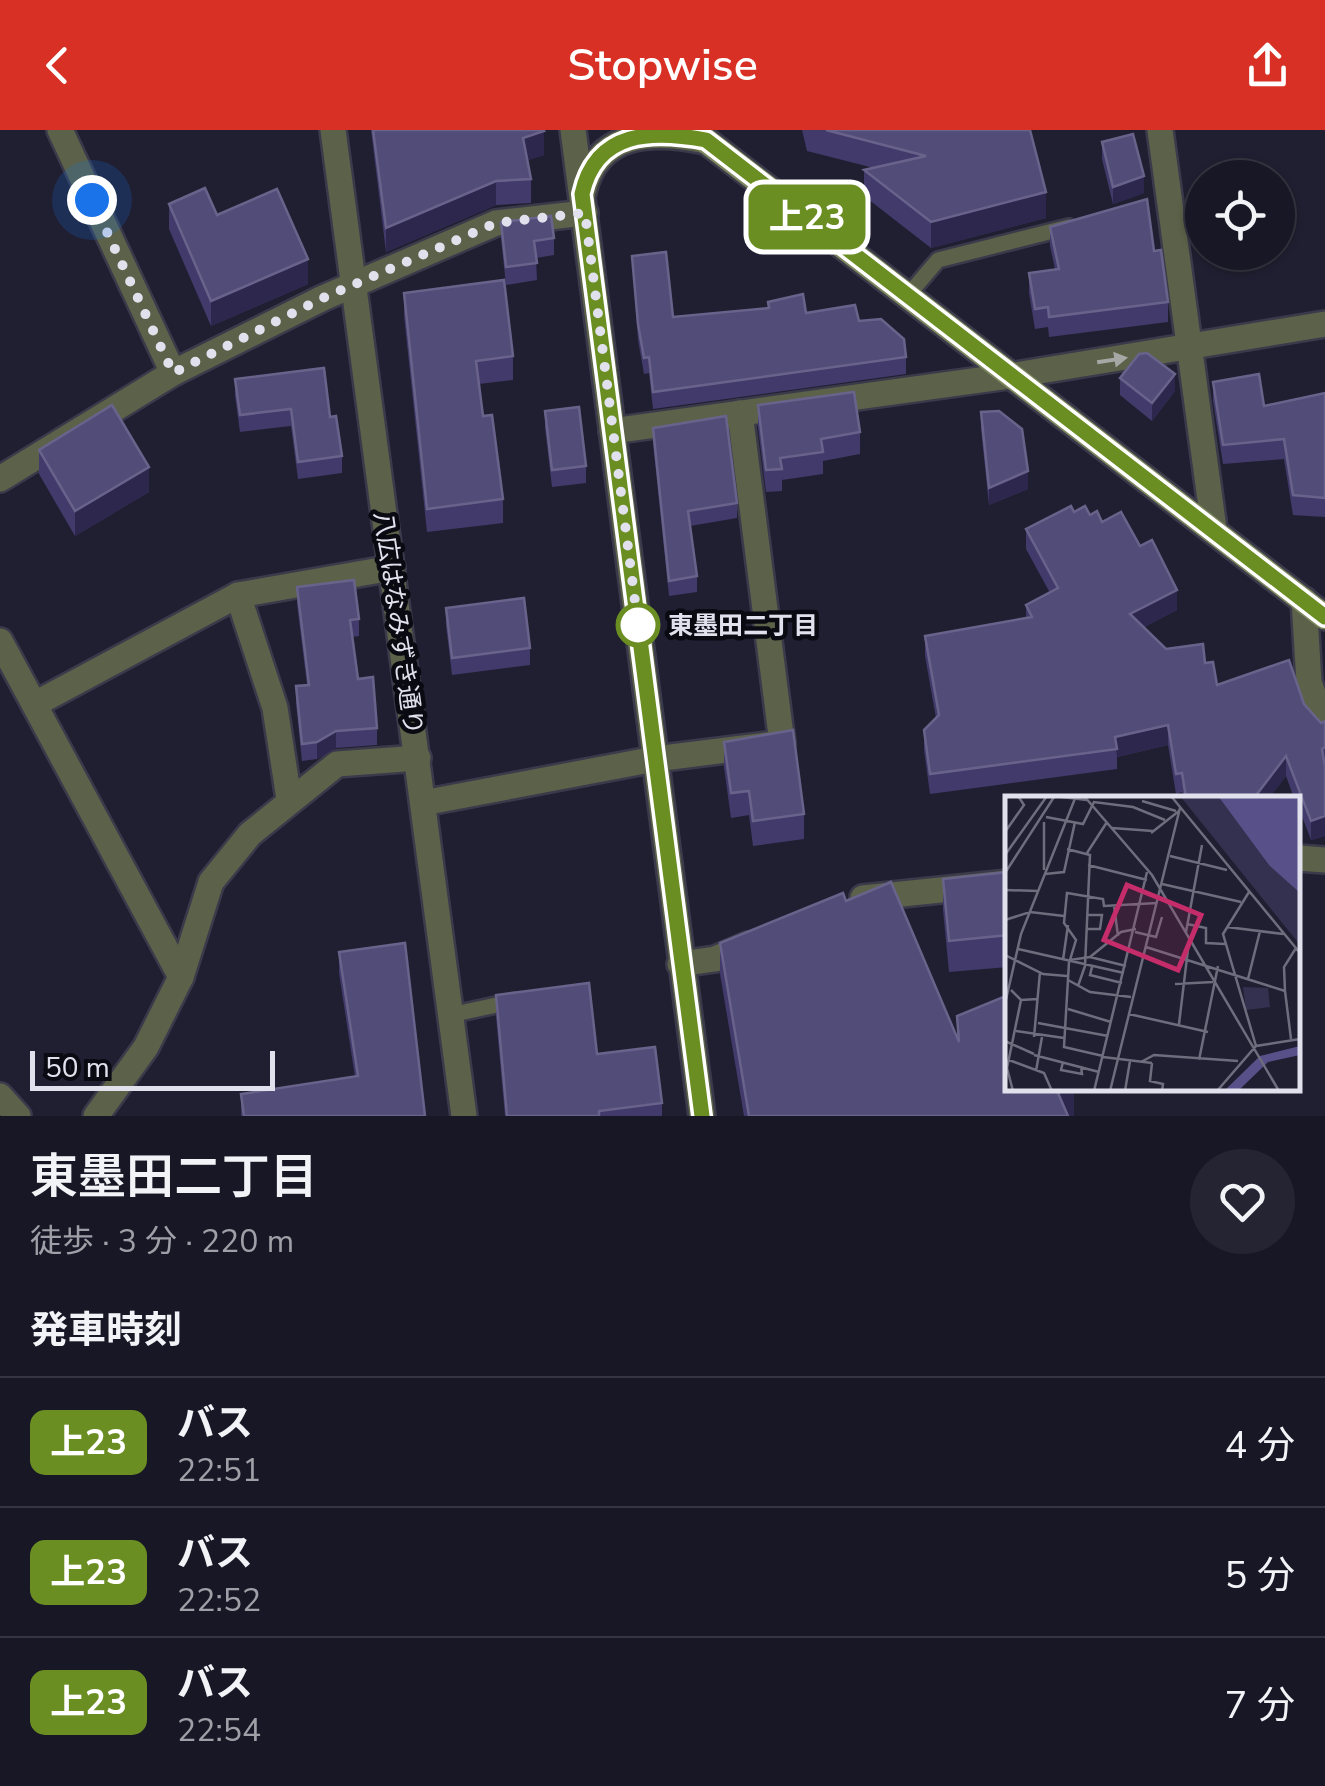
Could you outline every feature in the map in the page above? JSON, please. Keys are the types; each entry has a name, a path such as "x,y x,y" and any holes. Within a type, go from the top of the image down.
{"main road":[{"path":"699,135 1325,616"}],"street":[{"path":"60,130 173,373"},
{"name":"八広はなみずき通り","path":"333,130 464,1116"},
{"path":"573,130 702,1116"},
{"path":"1160,130 1160,203 1188,348 1214,529"},
{"path":"584,203 598,156 636,133 699,135"},
{"path":"0,478 173,373 354,284 496,223 584,203"},
{"path":"612,432 1016,375 1325,324"},
{"path":"423,802 656,759 782,744 740,413"},
{"path":"37,703 238,596 392,568"},
{"path":"238,596 270,692 289,799"},
{"path":"1304,600 1309,682 1325,727"},
{"path":"0,641 37,703 180,977"},
{"path":"96,1116 146,1047 180,977 211,882 250,834 336,764 418,758"},
{"path":"1300,858 1325,860"},
{"path":"844,906 863,898 1005,883"},
{"path":"680,964 714,959 770,936"},
{"path":"0,1096 18,1116"}],"lane":[{"path":"909,294 938,260 1092,220"},
{"path":"450,1015 532,997"}],"building":[{"path":"373,130 544,131 523,138 531,179 496,181 386,228"},
{"path":"826,130 1030,130 1046,192 931,222 864,170 926,156"},
{"path":"1133,134 1144,176 1113,187 1102,142"},
{"path":"205,188 217,215 277,189 308,259 211,301 169,204"},
{"path":"1147,199 1154,251 1161,250 1168,302 1049,317 1048,307 1035,309 1029,273 1059,269 1050,227"},
{"path":"551,216 554,238 534,241 537,263 506,267 501,222"},
{"path":"666,252 673,317 769,308 768,302 803,294 806,313 855,305 859,321 881,319 904,339 906,357 653,392 649,357 644,358 638,324 632,256"},
{"path":"504,280 513,356 476,361 483,416 492,415 503,499 427,509 404,293"},
{"path":"1147,353 1175,374 1152,403 1120,378 1139,354"},
{"path":"324,368 330,417 336,416 342,456 298,462 291,409 240,415 235,379"},
{"path":"1259,374 1264,406 1325,393 1325,498 1293,495 1284,439 1223,445 1213,382"},
{"path":"854,392 860,432 821,439 823,452 780,458 782,469 766,470 758,405"},
{"path":"112,405 149,467 75,511 39,450"},
{"path":"579,407 586,466 552,470 545,411"},
{"path":"999,411 1022,429 1028,471 989,488 981,412"},
{"path":"726,416 737,503 688,511 697,576 669,581 653,428"},
{"path":"1071,506 1074,512 1085,506 1090,515 1097,511 1102,522 1121,512 1140,546 1152,540 1177,590 1130,614 1166,649 1203,644 1205,663 1213,662 1217,685 1289,660 1304,704 1321,723 1325,721 1325,816 1311,821 1286,756 1256,796 1186,796 1182,773 1176,774 1168,725 1115,737 1117,749 930,774 924,730 939,715 925,636 1032,617 1026,605 1058,588 1026,529"},
{"path":"354,580 359,619 350,620 358,679 373,677 377,728 336,731 317,742 302,744 296,686 309,685 297,587"},
{"path":"524,598 530,648 452,658 446,608"},
{"path":"793,730 804,814 753,821 749,791 731,793 724,742"},
{"path":"1005,872 1005,935 949,941 943,879"},
{"path":"891,882 959,1042 957,1016 1005,996 1005,1091 1062,1091 1058,1093 1068,1116 749,1116 720,943 843,893 846,901"},
{"path":"405,943 425,1116 244,1116 241,1094 358,1076 339,952"},
{"path":"589,983 597,1054 655,1047 662,1103 599,1111 599,1116 507,1116 496,995"}],"bus line":[{"name":"上23","path":"702,1116 582,194 586,176 598,156 636,133 674,132 706,140 1016,375 1325,617"}],"place":[{"name":"東墨田二丁目","path":"638,625"}],"route":[{"path":"92,200 173,373 323,298 496,223 585,213 638,625"}]}
